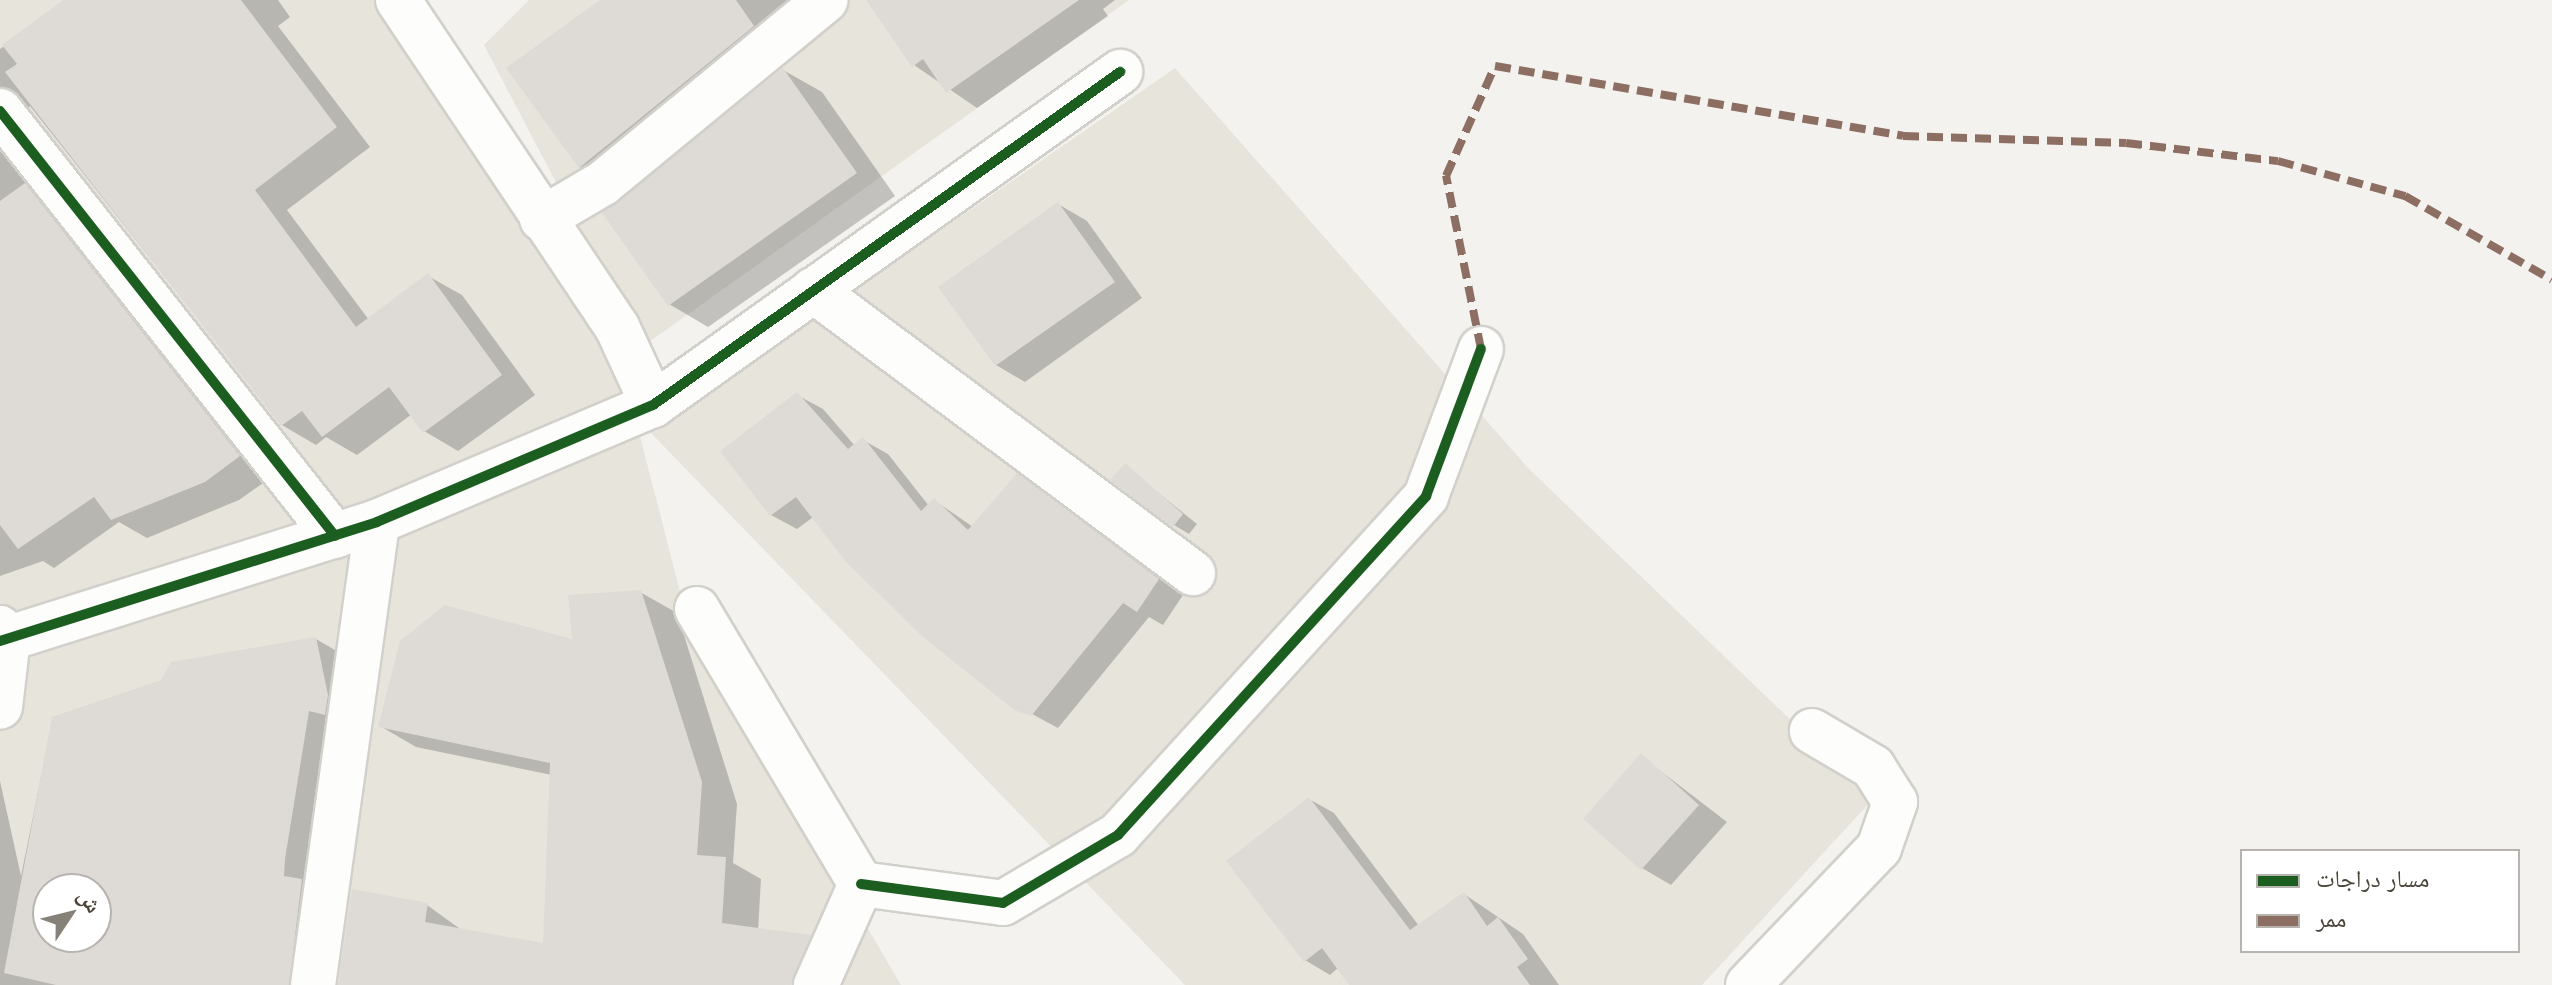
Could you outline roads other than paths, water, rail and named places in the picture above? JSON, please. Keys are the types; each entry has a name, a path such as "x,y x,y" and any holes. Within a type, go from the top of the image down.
{"street":[{"path":"398,0 617,327 653,405"},
{"path":"542,219 603,183 826,0"},
{"path":"0,707 3,636 377,522 653,405 1120,72"},
{"path":"0,111 335,536"},
{"path":"813,290 1193,573"},
{"path":"861,884 1003,903 1118,835 1426,496 1481,349"},
{"path":"313,985 377,522"},
{"path":"697,609 861,884"},
{"path":"1748,985 1879,848 1895,802 1873,767 1812,731"},
{"path":"816,985 861,884"}]}
